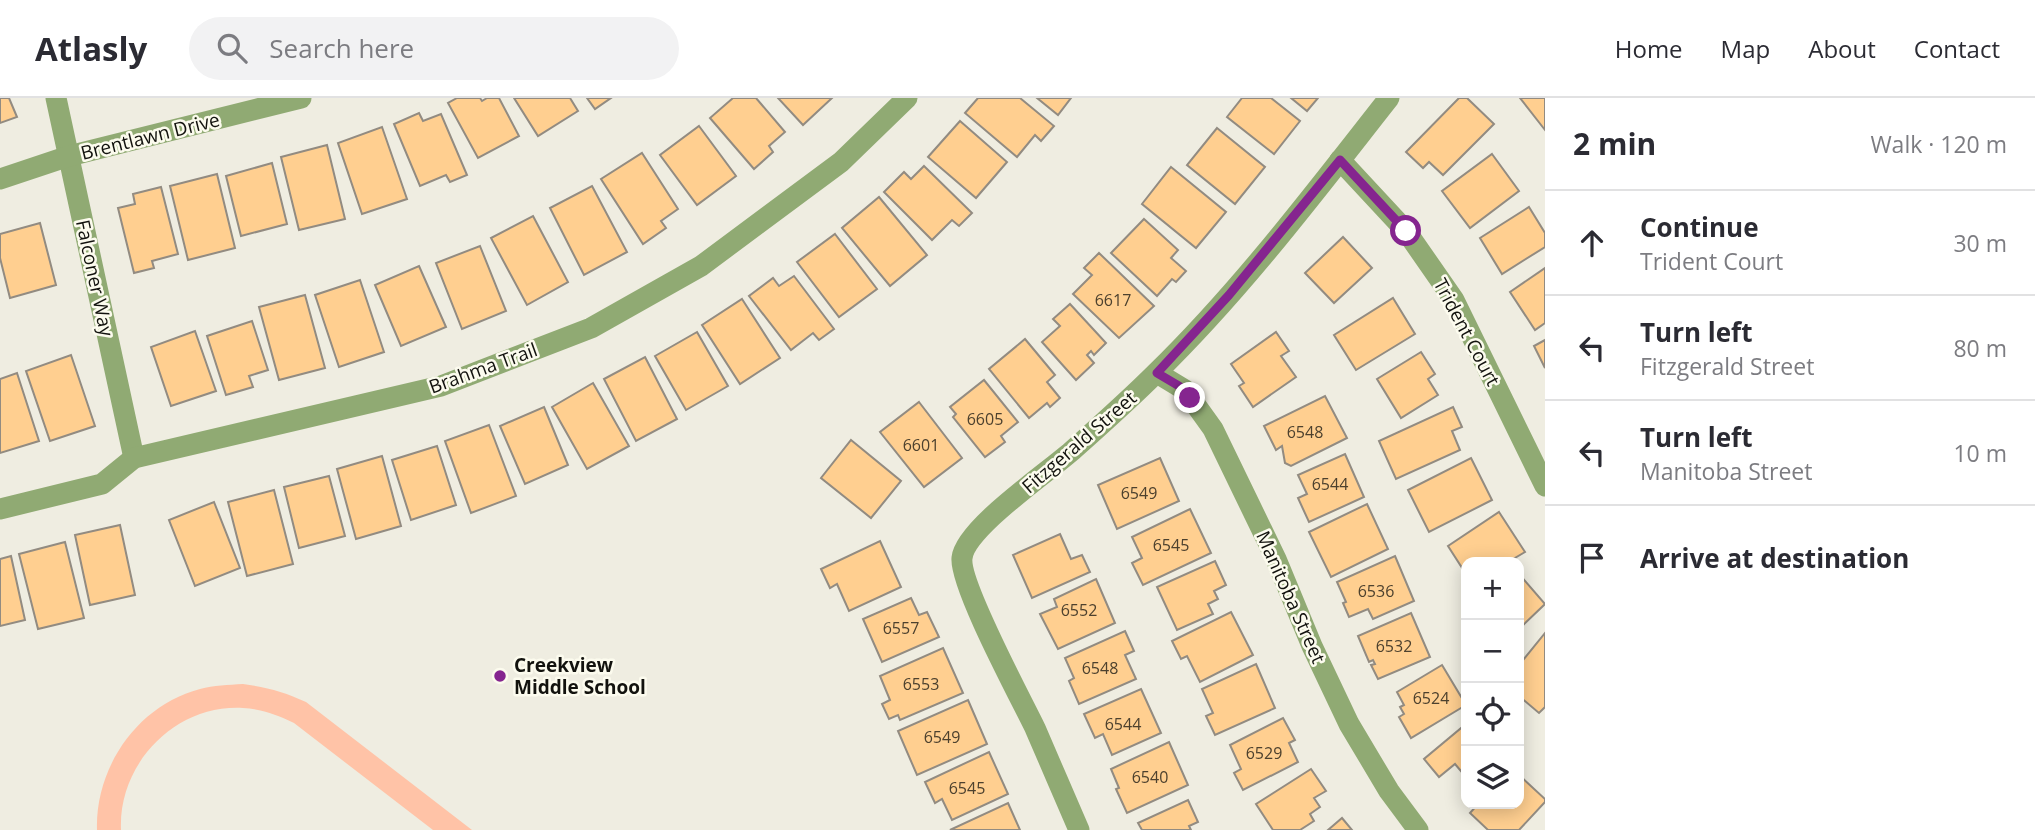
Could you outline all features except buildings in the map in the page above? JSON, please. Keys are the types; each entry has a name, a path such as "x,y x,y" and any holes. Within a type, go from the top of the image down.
{"street":[{"name":"Falconer Way","path":"56,98 134,458"},
{"name":"Brentlawn Drive","path":"0,179 69,156 301,98"},
{"name":"Brahma Trail","path":"0,509 102,484 134,458 440,386 591,328 701,265 841,162 907,98"},
{"name":"Fitzgerald Street","path":"1079,830 1036,731 970,592 963,573 962,557 967,543 1157,373 1229,295 1390,98"},
{"name":"Trident Court","path":"1340,160 1406,231 1454,300 1545,486"},
{"name":"Manitoba Street","path":"1157,373 1185,390 1213,429 1276,559 1311,646 1349,724 1381,780 1418,830"}],"shaded area":[{"path":"243,684 275,690 306,702 472,830 433,830 294,723 270,713 243,708 218,709 195,716 174,727 156,742 129,782 123,805 121,830 97,830 98,807 112,762 140,724 157,709 178,697 205,688"}],"place":[{"name":"Creekview Middle School","path":"500,676"}],"route":[{"path":"1190,398 1185,390 1157,373 1229,295 1340,160 1406,231"}]}
